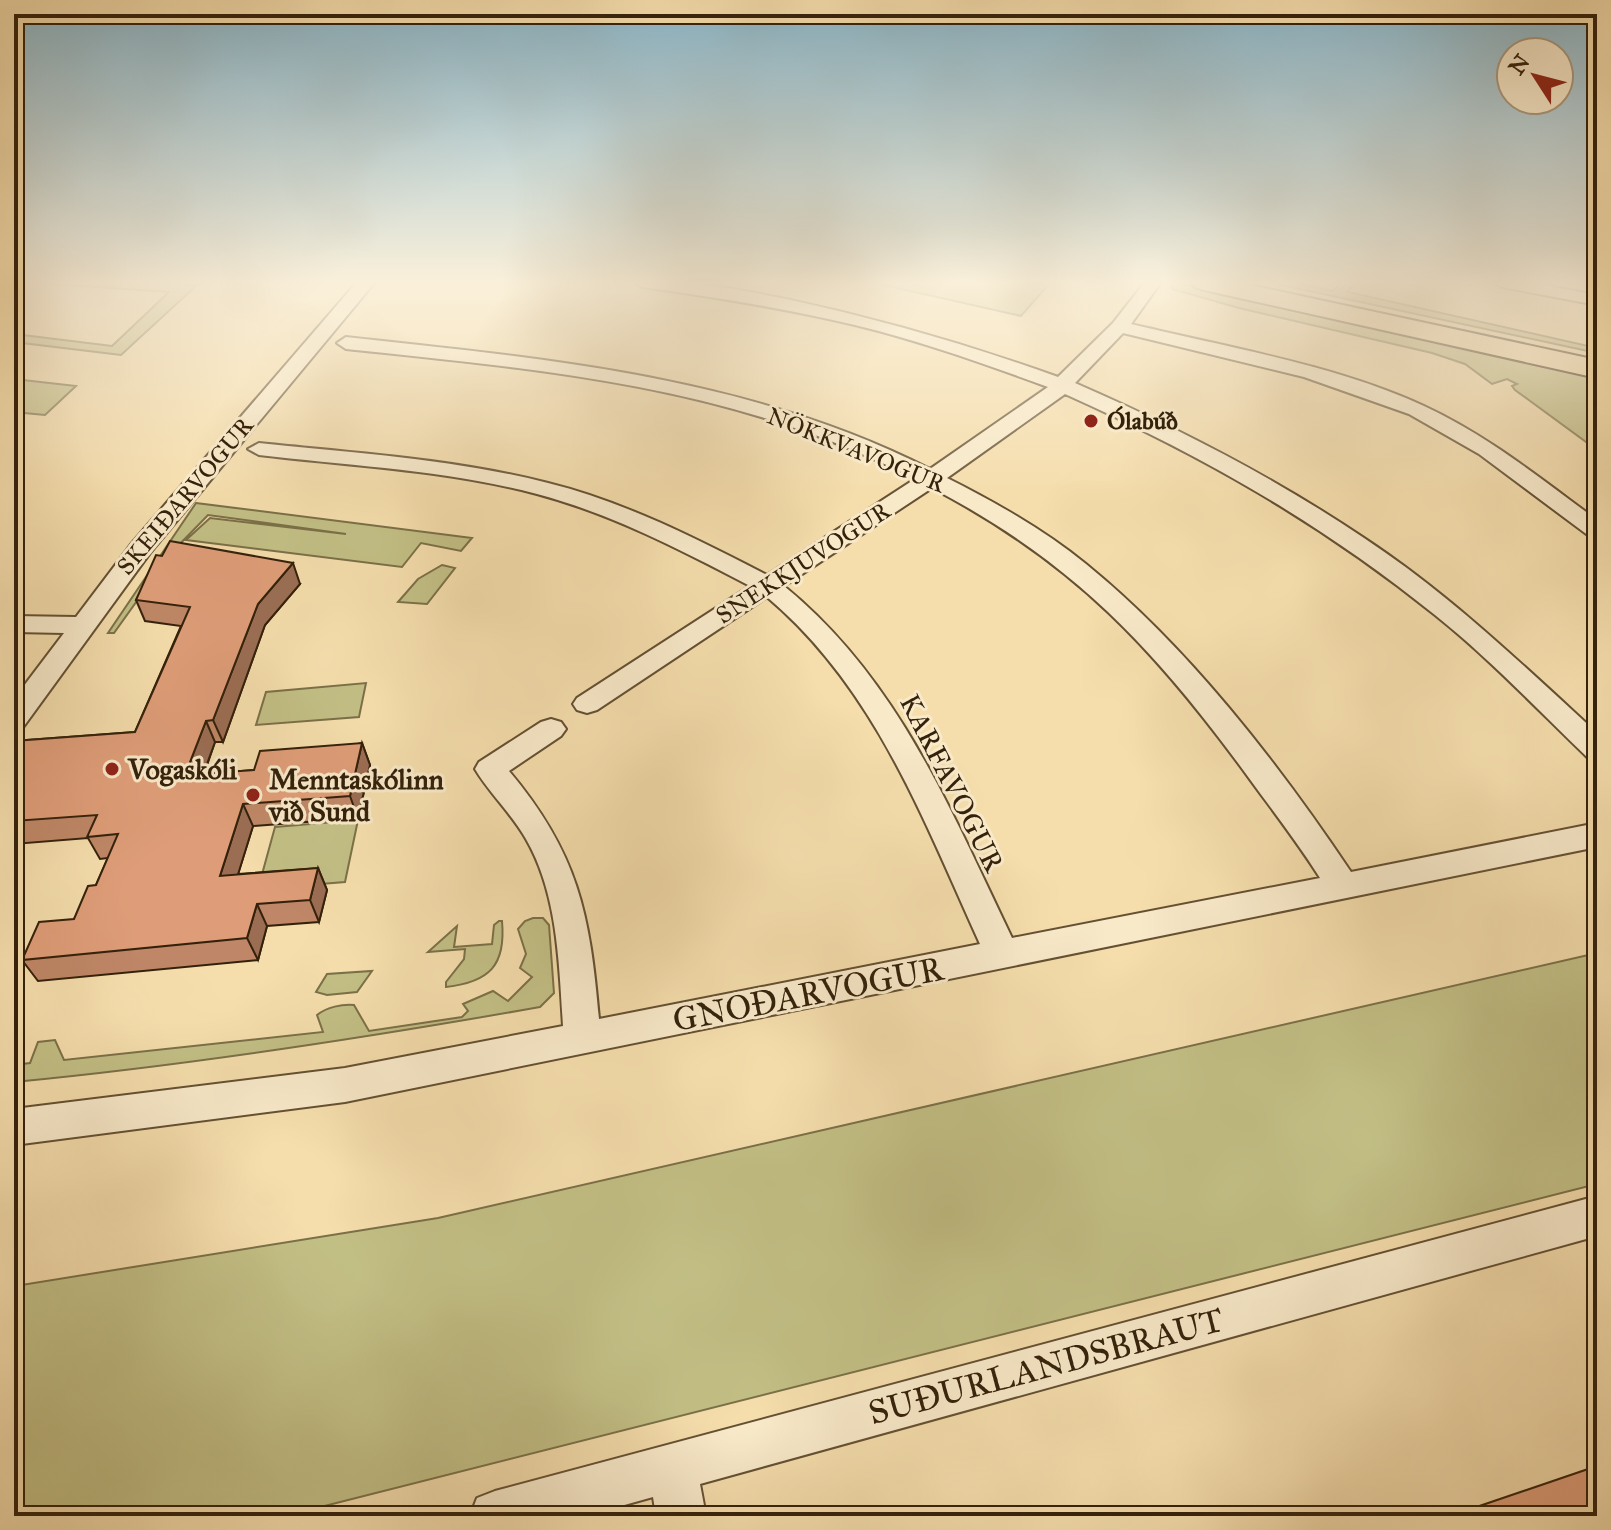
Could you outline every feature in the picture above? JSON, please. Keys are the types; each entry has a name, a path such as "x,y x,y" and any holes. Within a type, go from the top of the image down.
{"highway":[{"path":"1527,353 1597,369"}],"street":[{"name":"SKEIÐARVOGUR","path":"14,719 109,564 289,353"},
{"name":"SKEIÐARVOGUR","path":"14,692 305,353"},
{"name":"NÖKKVAVOGUR","path":"443,353 542,364 672,386 735,402 803,425 932,478 1043,544 1119,605 1177,663 1343,886"},
{"path":"974,353 1064,384 1198,447 1306,509 1446,612 1597,750"},
{"name":"SNEKKJUVOGUR","path":"587,704 932,478 1064,384 1094,353"},
{"path":"1229,353 1311,373 1416,410 1487,449 1597,531"},
{"name":"KARFAVOGUR","path":"259,449 470,473 545,489 663,531 769,586 804,615 841,654 882,711 912,762 1003,955"},
{"path":"14,624 71,625"},
{"path":"551,729 490,769 526,812 553,860 566,902 582,1039"},
{"name":"GNOÐARVOGUR","path":"14,1127 345,1085 1597,835"},
{"name":"SUÐURLANDSBRAUT","path":"495,1516 1597,1216"},
{"path":"673,1468 681,1516"}],"shaded area":[{"path":"1433,353 1502,353 1597,374 1597,450 1515,390 1512,386 1517,384 1507,379 1492,384 1465,364"},
{"path":"14,379 76,386 45,415 14,412"},
{"path":"196,503 472,538 461,551 421,543 402,567 186,540 210,518 346,534 208,515 172,552 114,633 108,633"},
{"path":"442,565 455,568 427,604 398,602 418,579"},
{"path":"366,683 359,717 256,725 266,692"},
{"path":"358,820 345,882 258,889 275,827"},
{"path":"533,918 543,918 549,925 554,993 540,1007 278,1050 14,1082 14,1065 30,1063 38,1042 55,1040 64,1060 323,1032 317,1015 345,1005 354,1005 369,1031 462,1017 468,1011 463,1004 493,991 508,1001 532,977 520,968 526,954 518,929"},
{"path":"502,921 503,936 498,960 492,969 474,981 446,987 446,982 464,959 465,949 428,952 457,926 454,947 492,944 494,925"},
{"path":"1597,953 1597,1184 285,1516 14,1516 14,1356 24,1353 15,1286 438,1218"},
{"path":"372,971 357,992 327,995 316,992 327,974"}],"building":[{"name":"Vogaskóli","path":"170,541 293,563 258,604 213,720 206,721 185,775 254,770 260,751 362,743 350,796 243,804 220,876 318,868 310,900 257,904 247,938 22,960 39,922 74,919 88,886 96,885 118,834 87,837 97,815 14,821 14,741 135,732 190,607 136,600 156,555 162,556"},
{"path":"1597,1466 1597,1516 1450,1516"}],"place":[{"name":"Ólabúð","path":"1091,421"},
{"name":"Vogaskóli","path":"112,769"},
{"name":"Menntaskólinn við Sund","path":"253,795"}]}
